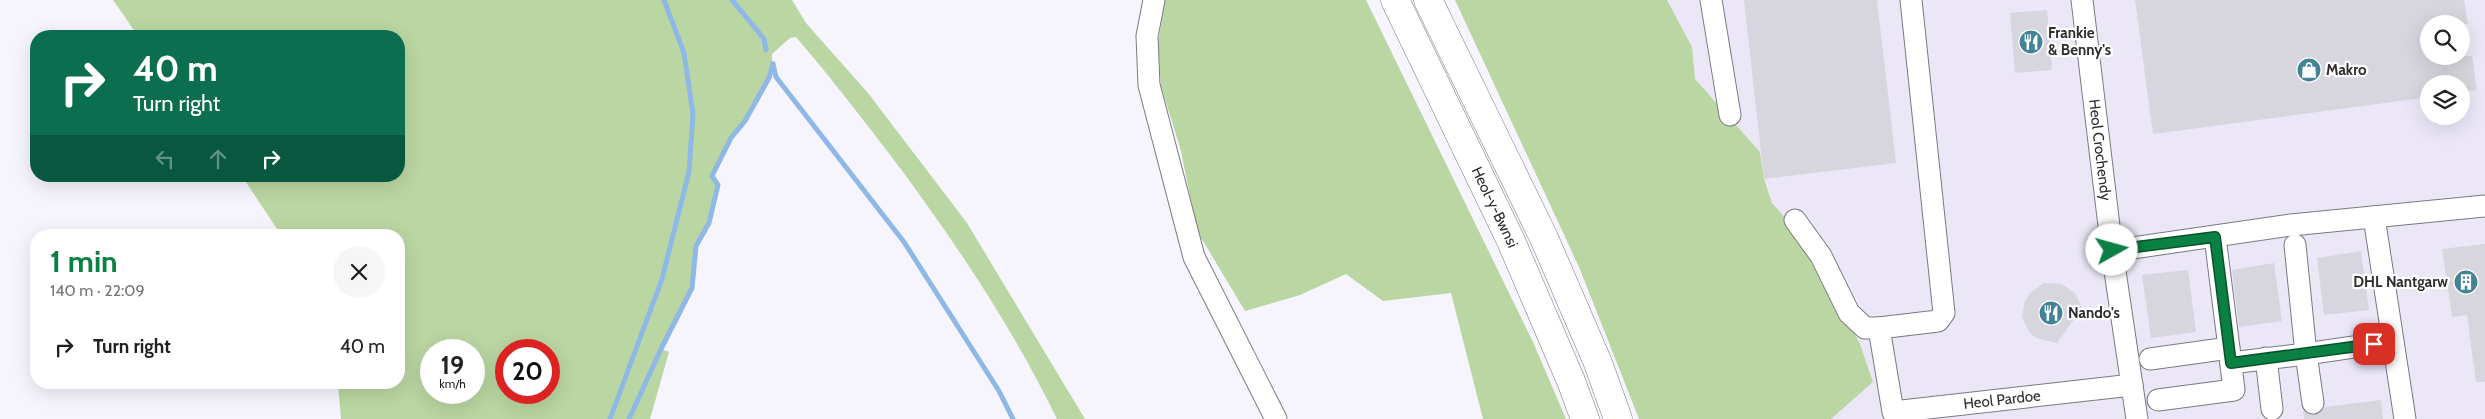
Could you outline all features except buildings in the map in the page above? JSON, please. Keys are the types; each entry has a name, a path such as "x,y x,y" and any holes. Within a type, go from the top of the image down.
{"highway":[{"name":"Heol-y-Bwnsi","path":"1394,0 1511,241 1571,381 1585,419"},
{"name":"Heol-y-Bwnsi","path":"1428,0 1544,238 1598,363 1618,419"}],"street":[{"path":"1154,0 1147,36 1149,86 1194,257 1276,419"},
{"path":"1711,0 1730,115"},
{"path":"1795,220 1821,256 1849,313 1864,328 1938,321 1944,313 1911,0"},
{"name":"Heol Crochendy","path":"2082,0 2112,250 2137,419"},
{"path":"2112,250 2215,237 2293,235 2374,217 2485,206"},
{"path":"2374,217 2405,419"},
{"path":"2293,235 2313,403"},
{"path":"2158,400 2234,390 2215,237"},
{"name":"Heol Pardoe","path":"1879,328 1893,415 2132,385"},
{"path":"2150,359 2230,356 2266,358 2374,344"},
{"path":"2266,358 2272,409"}],"shaded area":[{"path":"1667,0 2485,0 2485,419 1831,419 1873,382 1860,344 1804,239 1772,203 1764,179 1760,152 1695,79 1692,47"}],"green space":[{"path":"113,0 792,0 806,23 868,93 967,223 1085,419 1057,419 1023,353 985,290 943,228 874,134 796,37 790,38 772,54 772,66 765,88 728,141 712,176 718,185 709,223 696,246 692,288 661,349 669,352 650,419 341,419 338,389 405,389 405,229 277,229 246,182 405,182 405,30 134,30"},
{"path":"1165,0 1366,0 1533,342 1566,419 1483,419 1451,293 1383,301 1346,274 1300,295 1245,311 1197,231 1181,151 1161,86 1158,43"},
{"path":"1455,0 1667,0 1692,47 1695,79 1760,152 1764,179 1772,203 1804,239 1860,344 1873,382 1831,419 1639,419 1579,267"}],"waterway":[{"path":"610,419 662,279 689,172 693,114 684,53 664,0"},
{"path":"732,0 764,39 766,50"},
{"path":"773,64 776,77 904,242 999,391 1013,419"},
{"path":"629,419 692,288 696,246 709,223 718,185 712,176 731,138 745,121 769,78 773,64"}],"place":[{"name":"Frankie & Benny's","path":"2031,42"},
{"name":"Makro","path":"2309,70"},
{"name":"DHL Nantgarw","path":"2466,282"},
{"name":"Nando's","path":"2051,313"}],"route":[{"path":"2112,250 2215,237 2231,363 2374,344"}]}
